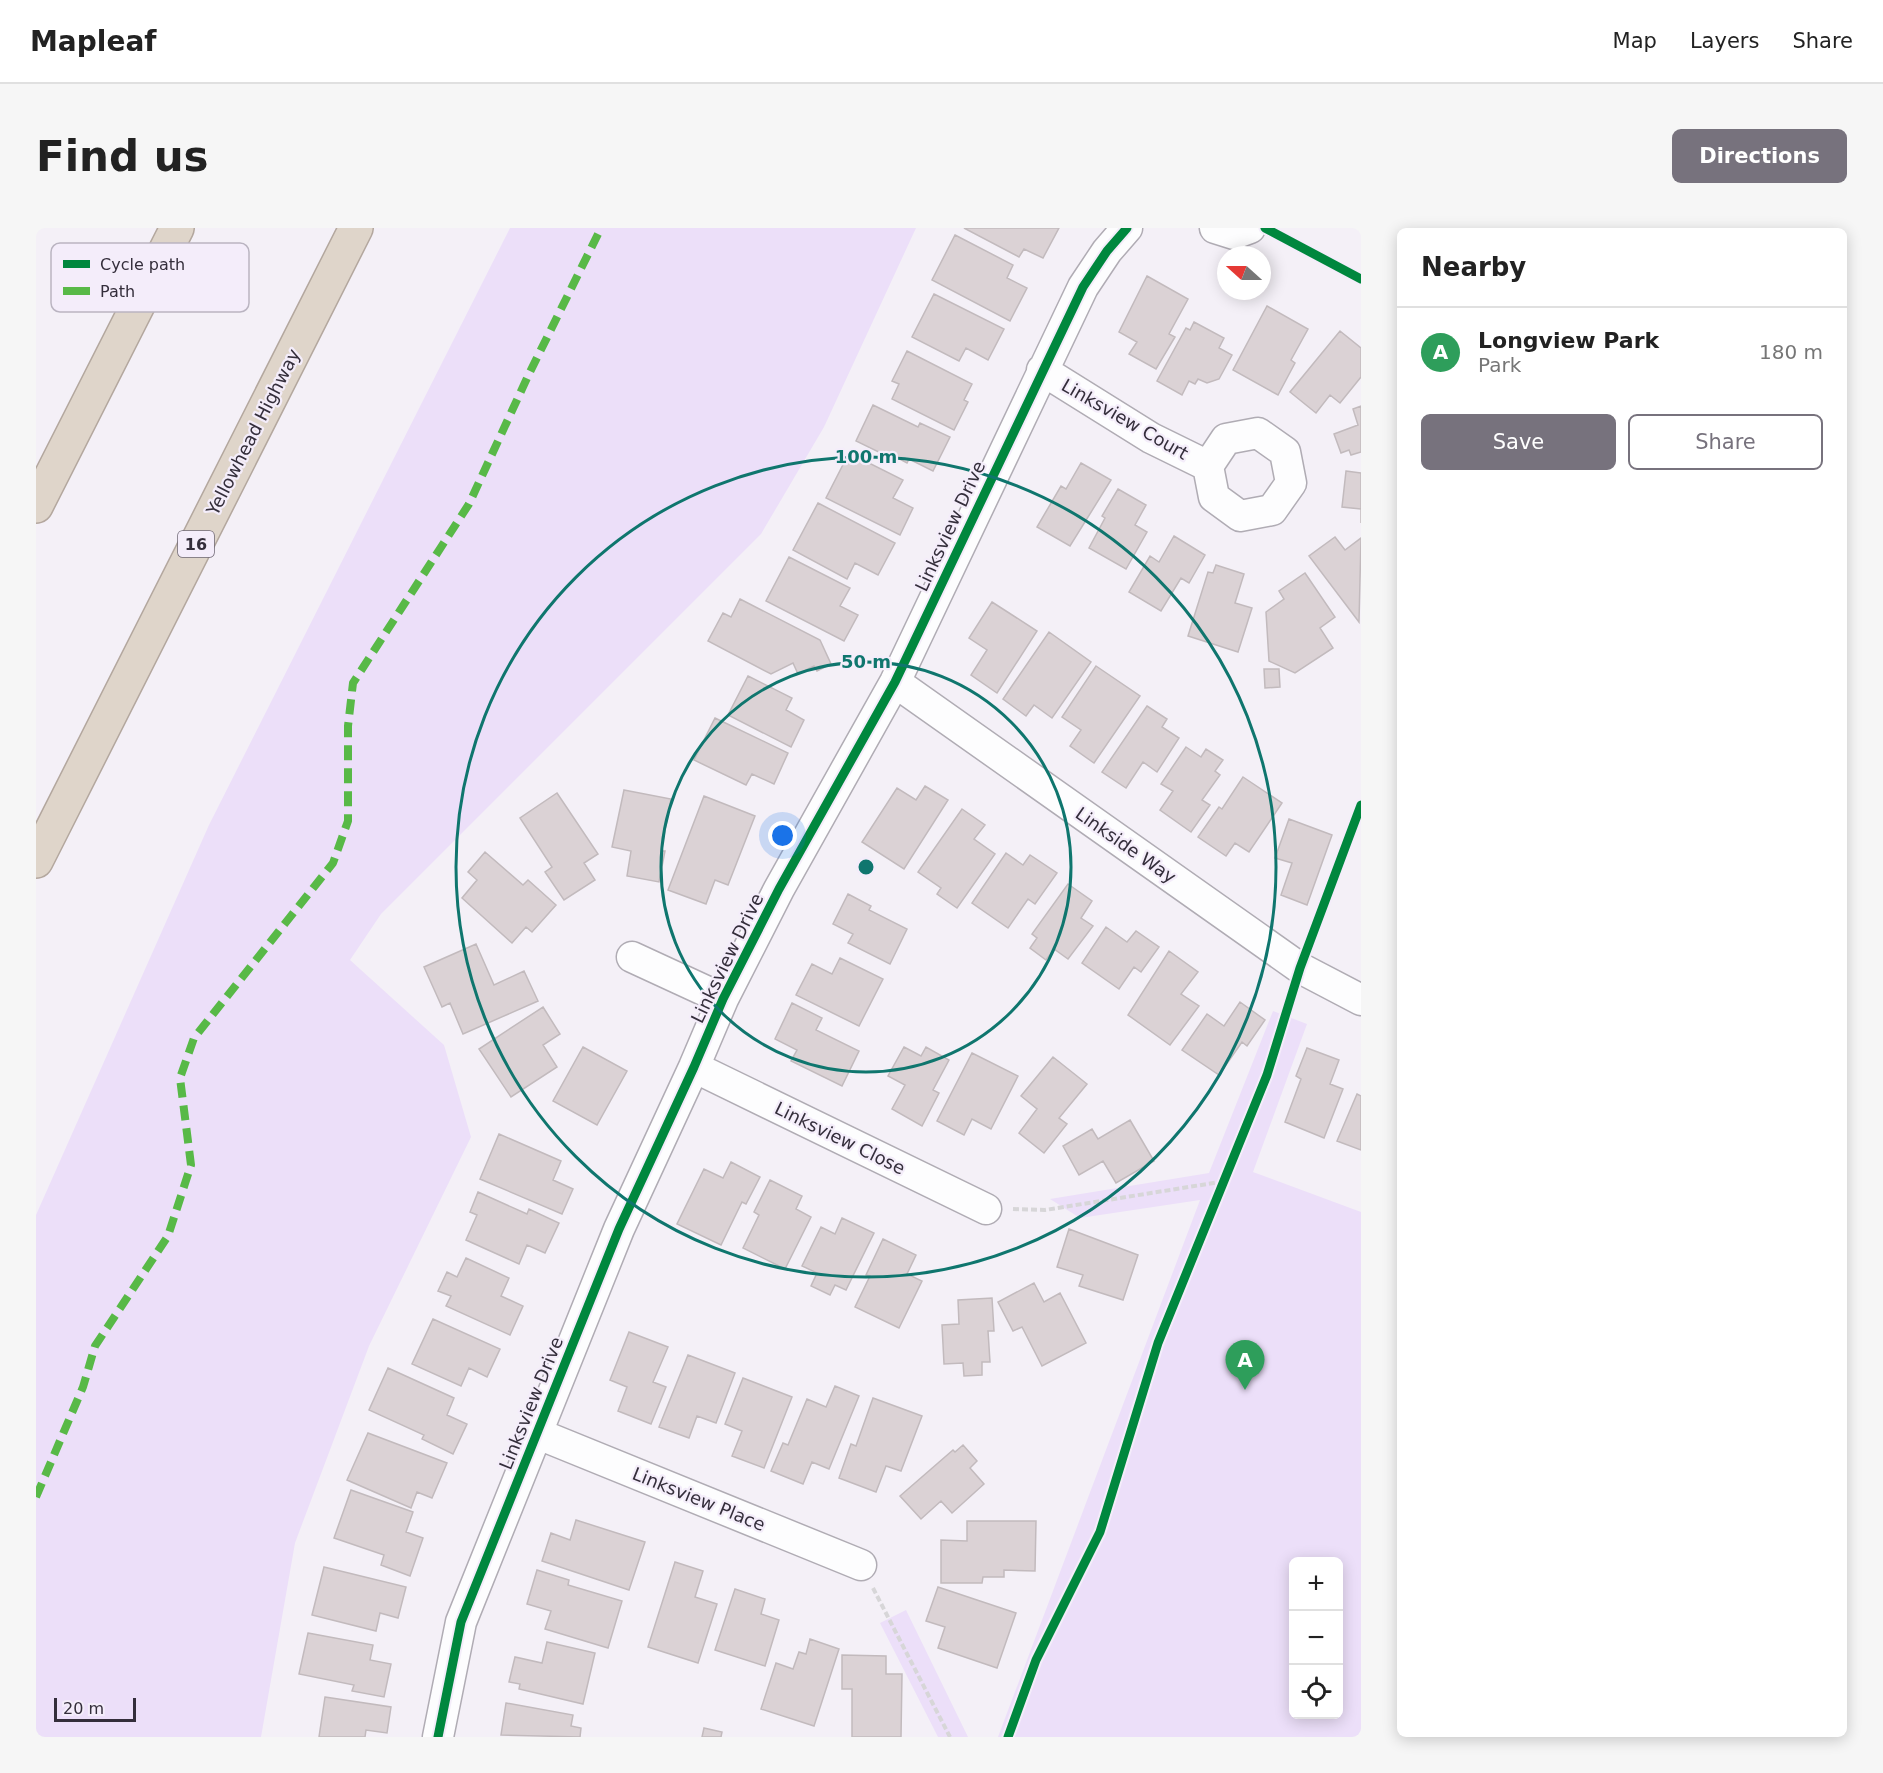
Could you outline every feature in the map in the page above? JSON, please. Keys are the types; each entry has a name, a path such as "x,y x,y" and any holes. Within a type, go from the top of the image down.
{"highway":[{"path":"169,243 177,228"},
{"name":"Yellowhead Highway","path":"36,861 356,228"},
{"path":"36,506 134,312"}],"street":[{"name":"Linksview Drive","path":"438,1737 460,1622 619,1229 723,999 779,890 895,682 1083,287 1107,251 1127,228"},
{"path":"1215,228 1234,234 1250,228"},
{"name":"Linksview Court","path":"1042,370 1151,438 1208,466"},
{"name":"Linkside Way","path":"895,682 1300,968 1361,1000"},
{"path":"632,957 723,999"},
{"name":"Linksview Close","path":"694,1067 986,1209"},
{"name":"Linksview Place","path":"536,1433 861,1564"}],"path":[{"path":"1221,1192 1230,1170"},
{"path":"986,1209 1045,1209 1226,1181"},
{"path":"861,1564 950,1737"}],"shaded area":[{"path":"510,228 916,228 824,427 761,534 381,914 350,960 444,1045 471,1137 369,1346 295,1543 261,1737 36,1737 36,1215 209,825"},
{"path":"1273,1011 1307,1024 1253,1172 1361,1212 1361,1737 998,1737 1200,1200 1080,1218 1050,1199 1209,1173"},
{"path":"906,1610 968,1737 938,1737 880,1623"}],"building":[{"path":"964,228 1059,228 1043,258 1024,249 1019,257"},
{"path":"955,235 1013,265 1007,278 1027,288 1010,321 932,280"},
{"path":"1147,276 1188,299 1169,334 1175,337 1156,369 1129,354 1137,342 1119,332"},
{"path":"934,294 1004,329 988,360 966,348 959,361 912,337"},
{"path":"1267,306 1308,329 1291,360 1295,363 1278,395 1233,370"},
{"path":"1194,322 1224,338 1219,348 1232,355 1219,379 1207,383 1198,379 1195,384 1189,381 1182,395 1157,381 1186,328 1190,330"},
{"path":"1340,331 1361,348 1361,377 1340,403 1330,395 1316,413 1290,392"},
{"path":"907,351 972,384 964,400 968,402 954,430 892,399 899,384 892,381"},
{"path":"873,405 918,427 920,423 950,437 933,471 909,459 907,463 896,457 895,460 856,441"},
{"path":"1361,406 1361,452 1351,455 1349,450 1341,453 1334,434 1358,425 1353,409"},
{"path":"849,453 903,480 893,498 913,508 900,535 826,498"},
{"path":"1081,463 1111,480 1070,546 1037,527 1061,486 1066,489"},
{"path":"1346,471 1361,473 1361,509 1342,507"},
{"path":"1118,489 1146,505 1135,525 1147,532 1126,569 1089,548 1105,518 1102,516"},
{"path":"818,503 895,543 878,575 855,563 847,579 793,550"},
{"path":"1174,536 1205,555 1189,583 1181,578 1161,611 1129,592 1150,556 1159,562"},
{"path":"1335,537 1345,550 1361,538 1359,622 1309,556"},
{"path":"789,557 850,588 840,606 858,615 844,641 766,601"},
{"path":"1216,565 1244,574 1235,603 1252,608 1238,652 1188,636 1208,572 1213,573"},
{"path":"1305,573 1335,617 1320,628 1333,648 1295,673 1269,661 1266,612 1284,599 1279,591"},
{"path":"740,599 820,640 831,664 817,671 814,666 798,674 793,663 771,674 708,641 723,613 731,617"},
{"path":"992,602 1037,631 997,693 971,675 987,650 969,638"},
{"path":"1049,632 1091,662 1052,718 1034,705 1026,716 1003,699"},
{"path":"1096,666 1140,696 1094,763 1070,746 1081,730 1062,717"},
{"path":"1264,669 1279,669 1280,687 1265,688"},
{"path":"748,676 792,698 786,710 804,720 791,747 728,715"},
{"path":"1147,706 1167,719 1162,727 1179,738 1157,772 1143,762 1126,788 1102,772"},
{"path":"715,718 788,753 774,784 752,774 746,785 694,760"},
{"path":"1186,747 1201,757 1206,749 1223,760 1215,771 1220,775 1202,800 1210,805 1191,832 1160,810 1173,791 1161,784"},
{"path":"1243,777 1282,803 1249,852 1235,843 1226,856 1198,837 1219,807 1222,809"},
{"path":"925,786 948,800 904,869 862,842 897,788 916,800"},
{"path":"624,790 671,799 661,851 665,851 659,882 627,876 631,851 612,847"},
{"path":"557,793 598,854 584,863 595,880 564,900 545,872 552,867 520,818"},
{"path":"704,796 755,816 728,885 715,880 706,904 668,890"},
{"path":"962,809 985,825 974,839 995,854 957,908 937,894 941,888 918,872"},
{"path":"1289,819 1332,835 1307,905 1281,895 1292,863 1275,858"},
{"path":"485,852 523,885 528,880 556,905 532,932 526,927 512,943 462,898 477,880 468,872"},
{"path":"1006,853 1023,865 1030,855 1057,873 1035,904 1028,899 1008,928 972,903"},
{"path":"1068,884 1092,901 1081,918 1093,926 1068,959 1054,949 1046,960 1030,948 1037,938 1032,934"},
{"path":"848,894 871,906 869,910 907,929 890,964 848,943 853,934 833,924"},
{"path":"1106,927 1127,942 1136,931 1159,947 1141,972 1134,967 1119,989 1082,963"},
{"path":"476,944 494,985 524,971 538,1001 463,1034 450,1003 442,1007 424,967"},
{"path":"1169,951 1198,972 1181,994 1199,1006 1170,1045 1128,1015"},
{"path":"840,958 883,979 859,1026 796,995 812,964 832,974"},
{"path":"1240,1002 1265,1020 1247,1046 1242,1042 1219,1075 1182,1050 1207,1014 1224,1026"},
{"path":"792,1003 822,1018 816,1030 859,1051 842,1086 791,1061 797,1050 775,1039"},
{"path":"543,1007 560,1034 543,1045 557,1067 511,1097 479,1049"},
{"path":"583,1047 627,1071 597,1125 553,1101"},
{"path":"904,1047 921,1056 926,1047 949,1060 933,1090 939,1093 922,1126 892,1109 905,1085 888,1076"},
{"path":"1307,1048 1339,1060 1330,1084 1343,1089 1324,1138 1285,1122 1301,1079 1296,1076"},
{"path":"972,1053 1018,1076 991,1129 972,1119 964,1135 937,1121"},
{"path":"1053,1057 1087,1084 1059,1118 1067,1124 1044,1153 1019,1133 1037,1109 1021,1096"},
{"path":"1357,1094 1361,1096 1361,1150 1337,1141"},
{"path":"1130,1120 1154,1161 1116,1183 1103,1161 1079,1175 1063,1146 1092,1129 1098,1139"},
{"path":"499,1134 561,1161 553,1180 573,1189 562,1214 480,1179"},
{"path":"731,1162 760,1177 746,1204 742,1202 721,1245 677,1224 704,1169 723,1178"},
{"path":"770,1180 802,1196 796,1209 811,1217 785,1269 743,1248 759,1215 754,1212"},
{"path":"478,1192 527,1214 529,1209 559,1223 545,1253 527,1245 519,1264 466,1240 477,1215 470,1212"},
{"path":"842,1218 874,1233 846,1290 835,1285 830,1295 811,1286 817,1273 802,1266 821,1227 835,1234"},
{"path":"1069,1229 1138,1255 1123,1300 1079,1286 1083,1275 1057,1267"},
{"path":"883,1239 916,1255 907,1274 922,1281 899,1328 855,1307 870,1276 866,1275"},
{"path":"466,1258 509,1278 501,1296 523,1306 510,1335 446,1306 451,1296 438,1291 447,1272 457,1277"},
{"path":"1034,1283 1044,1302 1060,1293 1086,1343 1042,1366 1022,1327 1013,1331 998,1302"},
{"path":"992,1298 994,1331 988,1331 990,1362 982,1362 982,1375 964,1376 963,1363 944,1364 942,1325 959,1324 958,1300"},
{"path":"433,1319 500,1349 487,1377 469,1368 461,1386 412,1364"},
{"path":"629,1332 668,1347 653,1382 666,1387 651,1424 618,1411 627,1387 610,1380"},
{"path":"688,1355 735,1373 716,1423 697,1416 689,1438 659,1427"},
{"path":"388,1368 454,1398 447,1415 467,1424 453,1454 422,1439 424,1435 369,1410"},
{"path":"743,1378 792,1397 764,1468 732,1456 742,1431 725,1424"},
{"path":"835,1386 859,1396 829,1469 812,1462 803,1484 771,1471 783,1443 788,1445 807,1399 826,1407"},
{"path":"873,1398 922,1416 901,1471 886,1466 876,1492 839,1478 851,1444 856,1446"},
{"path":"368,1433 447,1463 432,1498 417,1492 411,1508 347,1480"},
{"path":"963,1445 977,1461 970,1468 984,1484 952,1513 941,1501 921,1519 900,1496 953,1450 955,1452"},
{"path":"351,1490 413,1512 406,1532 423,1538 410,1576 381,1565 384,1555 334,1538"},
{"path":"576,1520 645,1542 629,1590 542,1561 551,1533 570,1540"},
{"path":"967,1521 1036,1521 1035,1571 1004,1570 1004,1577 983,1577 982,1583 941,1583 941,1540 967,1541"},
{"path":"675,1562 703,1571 695,1597 717,1604 698,1663 648,1647"},
{"path":"324,1567 406,1587 398,1618 380,1613 376,1631 312,1615"},
{"path":"537,1570 569,1580 568,1585 622,1601 608,1648 545,1629 551,1611 527,1604"},
{"path":"938,1587 1016,1613 997,1668 938,1648 945,1627 926,1621"},
{"path":"735,1589 765,1599 761,1614 779,1620 765,1666 715,1650"},
{"path":"308,1633 373,1645 370,1660 391,1664 384,1697 352,1691 354,1685 299,1674"},
{"path":"810,1639 839,1649 814,1726 761,1709 776,1663 793,1669 799,1652 806,1654"},
{"path":"547,1642 595,1653 583,1704 519,1689 520,1684 509,1682 515,1657 542,1663"},
{"path":"842,1655 886,1656 886,1674 902,1674 901,1737 852,1737 852,1689 842,1689"},
{"path":"325,1697 391,1707 387,1733 366,1730 365,1737 319,1737"},
{"path":"506,1703 573,1715 571,1726 581,1728 580,1737 501,1735"},
{"path":"704,1728 722,1732 721,1737 702,1737"}],"marked path":[{"path":"36,1497 83,1387 95,1346 168,1236 191,1165 180,1078 194,1038 333,863 348,821 348,726 353,683 469,504 528,376 601,228"}],"cycle path":[{"path":"438,1737 461,1622 619,1229 723,999 779,889 895,682 1083,287 1107,251 1127,228"},
{"path":"1265,228 1361,279"},
{"path":"1008,1737 1036,1660 1100,1532 1158,1343 1267,1075 1300,968 1361,805"}],"place":[{"name":"Longview Park","path":"1245,1390"}]}
